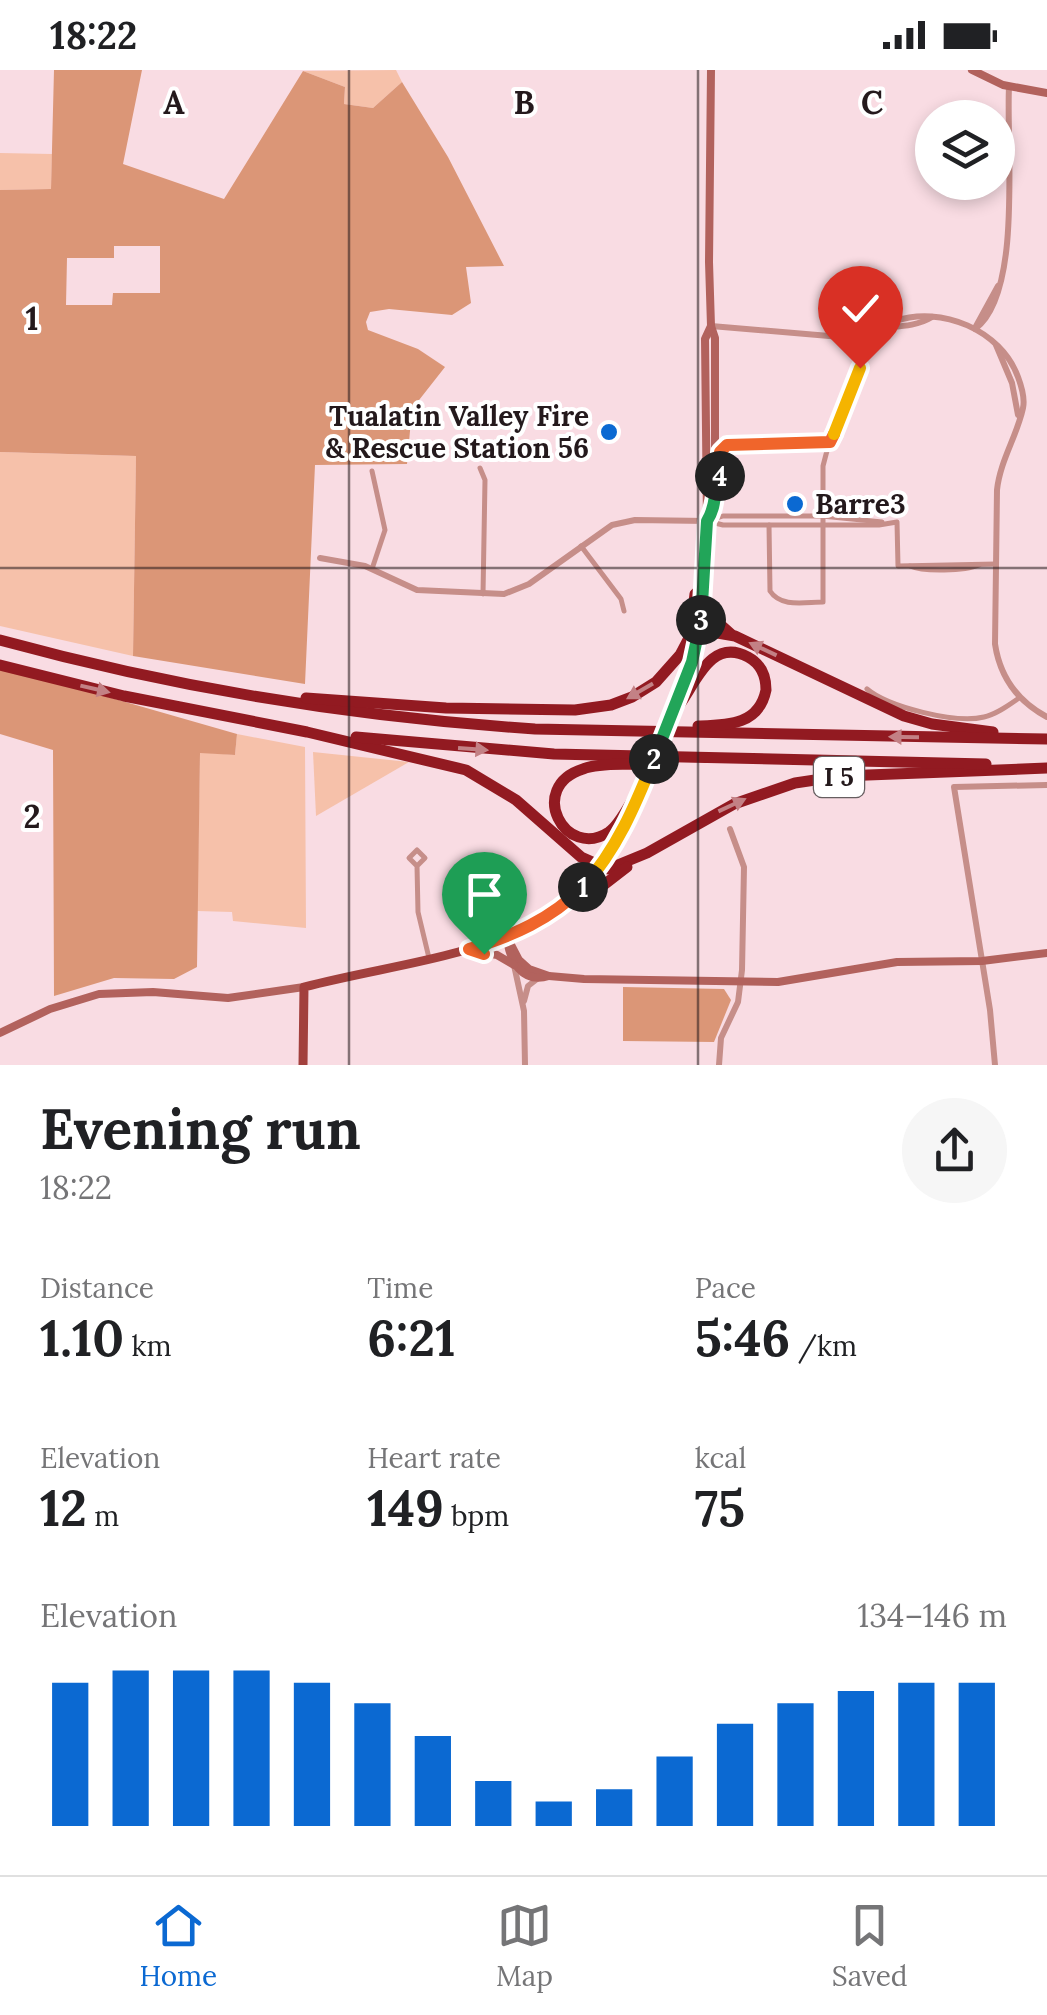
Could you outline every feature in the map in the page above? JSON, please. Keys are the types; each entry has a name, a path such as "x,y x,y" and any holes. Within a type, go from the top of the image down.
{"highway":[{"name":"I 5","path":"247,694 446,708 575,710 611,705 656,682 680,655 690,636 695,594 704,586"},
{"name":"I 5","path":"703,602 712,617 735,636 904,716 932,724 1042,739"},
{"name":"I 5","path":"700,630 735,636"},
{"name":"I 5","path":"0,640 152,677 399,717 510,727 1042,739"},
{"name":"I 5","path":"604,730 720,725 745,720 764,701 760,666 742,655 718,656 702,668 686,698 673,712"},
{"name":"I 5","path":"0,666 466,770 516,800 569,848 600,868 614,868 734,804 795,783 842,776 1047,766"},
{"name":"I 5","path":"307,732 463,749 692,760 1047,766"},
{"name":"I 5","path":"646,780 631,797 615,827 603,835 574,835 557,816 554,804 559,786 578,770 692,760"},
{"name":"I 5","path":"566,903 584,900 647,852"}],"main road":[{"path":"707,521 715,508 711,70"},
{"path":"972,70 1009,87 1047,93"},
{"path":"0,1034 50,1009 99,994 153,992 228,998 304,987 469,949 507,937 566,903 600,868 622,834 673,712 700,630 707,521 705,339 711,326"},
{"path":"507,937 520,967 549,976"},
{"path":"469,949 497,955 538,978 741,982 793,981 896,962 982,961 1047,953"},
{"path":"303,1065 304,987"}],"street":[{"path":"975,329 989,315 1007,249 1009,87"},
{"path":"711,326 827,337 861,336 892,327 895,321 913,315 953,320 975,329 1007,354 1018,376 1023,408 998,481 996,654 1019,698 1047,717"},
{"path":"769,525 770,592 774,598 781,602 823,602 823,466 858,378 861,336"},
{"path":"715,486 720,477 721,448 727,445 830,442"},
{"path":"480,468 485,480 483,594"},
{"path":"372,471 385,530 372,569"},
{"path":"707,521 723,516 898,522 898,566 996,564"},
{"path":"320,558 372,569 410,589 438,594 483,594 517,590 599,532 620,522 769,525 822,519"},
{"path":"581,546 621,599 624,611"},
{"path":"867,689 880,698 911,708 966,719 990,716 1019,698"},
{"path":"995,1065 954,787 1047,785"},
{"path":"719,1065 722,1032 736,1006 741,982 744,867 730,828"},
{"path":"418,866 418,912 429,958"},
{"path":"520,967 525,1065"},
{"path":"523,1002 528,986 538,978"}],"shaded area":[{"path":"54,70 142,70 123,164 224,199 303,71 345,87 344,104 373,108 402,82 448,157 504,266 466,267 471,303 452,315 389,309 370,312 368,330 418,349 445,367 412,409 407,464 315,465 305,684 133,656 136,456 0,452 0,190 51,189","holes":["114,246 160,246 160,293 113,293 112,305 66,305 67,258 114,258"]},
{"path":"396,70 402,82 373,108 344,104 345,87 303,71"},
{"path":"0,153 52,154 51,189 0,190"},
{"path":"0,452 136,456 133,656 0,626"},
{"path":"0,666 237,734 235,755 200,753 197,967 174,979 114,978 54,996 53,750 0,734"},
{"path":"237,734 305,747 306,928 233,921 232,912 197,911 200,752 235,755"},
{"path":"313,752 409,762 316,816"},
{"path":"623,987 724,989 731,1000 714,1042 623,1041"}],"place":[{"name":"Tualatin Valley Fire & Rescue Station 56","path":"609,432"},
{"name":"Barre3","path":"795,504"}],"route":[{"path":"484,954 469,949 507,937 553,913 582,889 622,834 697,643 707,521 715,508 721,448 830,442 860,368"}]}
